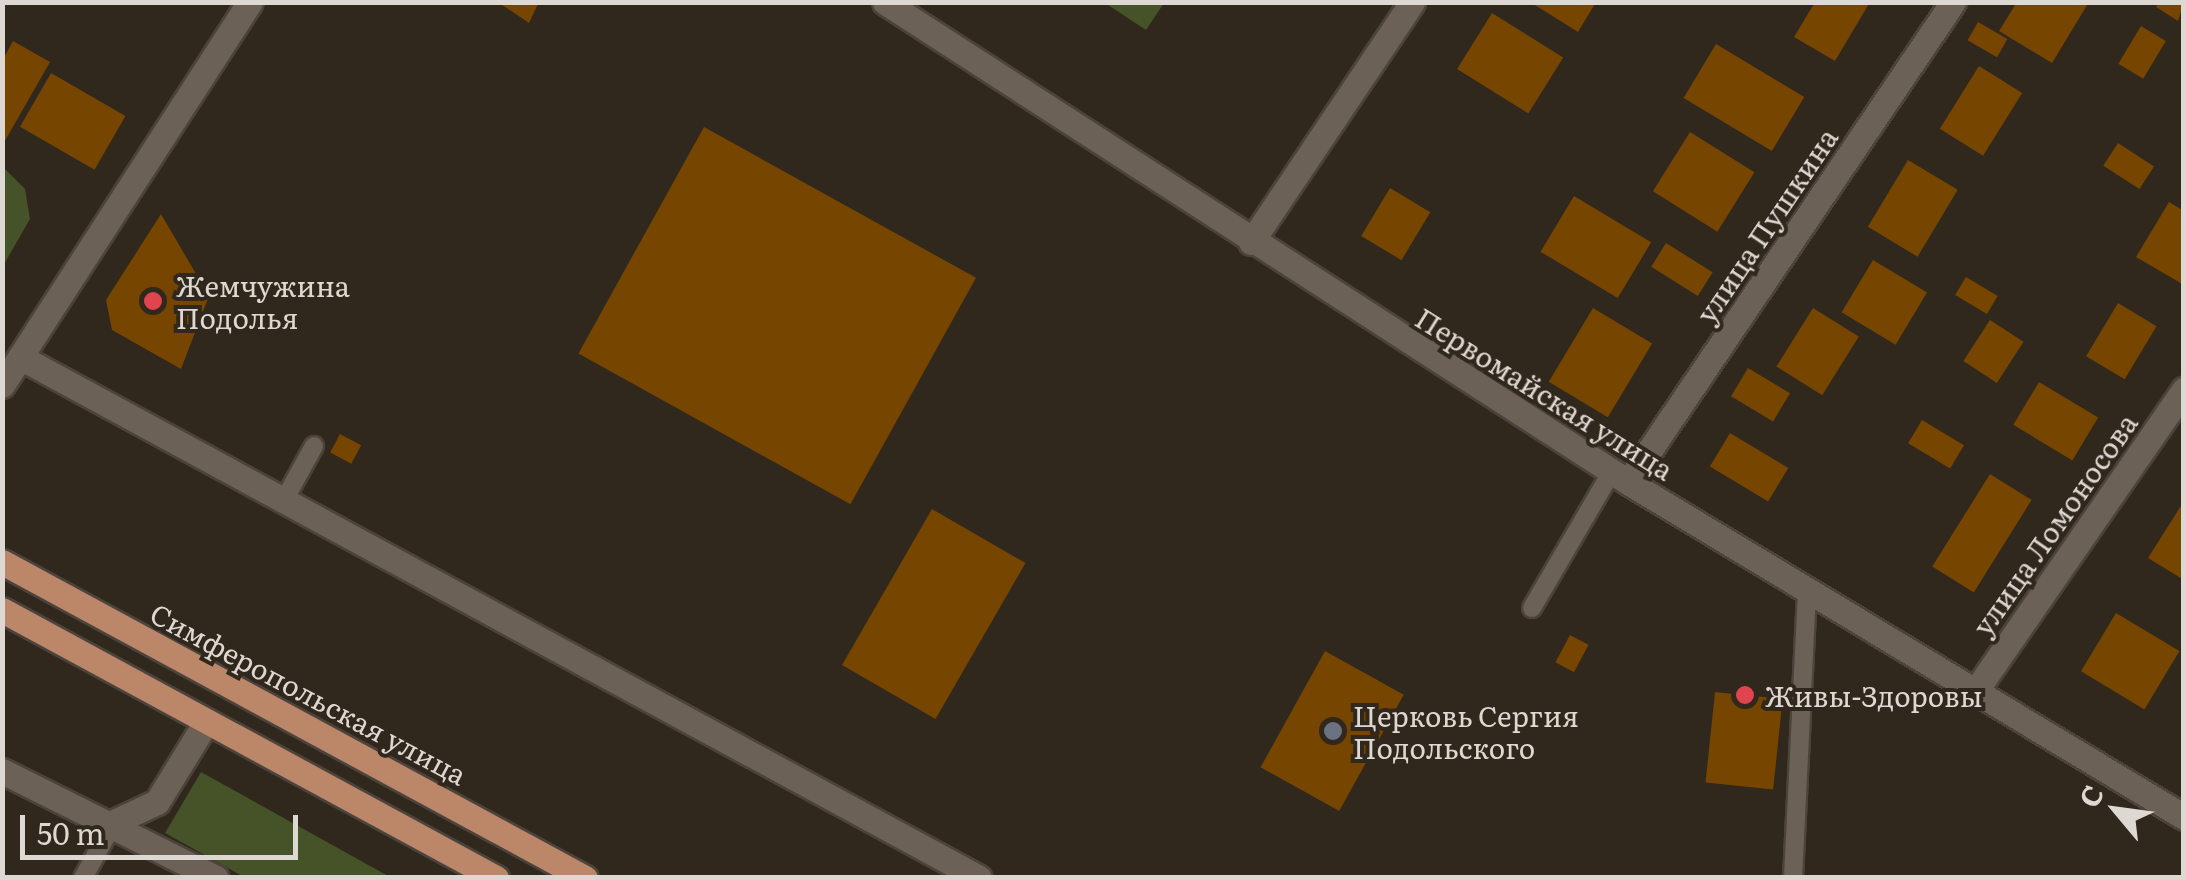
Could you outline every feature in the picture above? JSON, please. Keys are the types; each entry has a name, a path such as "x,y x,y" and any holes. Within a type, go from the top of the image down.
{"main road":[{"name":"Симферопольская улица","path":"2,562 585,878"},
{"path":"2,610 496,878"}],"street":[{"path":"2,386 250,2"},
{"name":"Первомайская улица","path":"885,2 1620,477 2184,817"},
{"path":"1252,242 1412,2"},
{"name":"улица Пушкина","path":"1620,477 1953,2"},
{"path":"20,357 979,878"},
{"name":"улица Ломоносова","path":"1974,692 2184,390"},
{"path":"114,822 157,802 206,722"},
{"path":"2,770 114,822 216,878"}],"lane":[{"path":"283,502 314,446"},
{"path":"1532,608 1620,477"},
{"path":"1793,878 1808,590"},
{"path":"83,878 114,822"}],"green space":[{"path":"1105,3 1164,3 1146,30"},
{"path":"3,167 25,189 30,219 3,266"},
{"path":"201,772 390,877 244,877 165,833"}],"building":[{"path":"498,2 539,2 529,23"},
{"path":"1530,2 1596,2 1578,32"},
{"path":"1815,2 1870,2 1835,61 1794,37"},
{"path":"2017,2 2089,2 2052,63 1999,31"},
{"path":"2159,2 2184,2 2178,21 2156,7"},
{"path":"1492,13 1563,58 1528,113 1457,69"},
{"path":"1978,22 2007,39 1997,57 1968,40"},
{"path":"2141,26 2166,41 2143,79 2118,64"},
{"path":"13,41 50,62 2,146 2,61"},
{"path":"1716,44 1804,97 1772,151 1684,98"},
{"path":"1979,66 2022,93 1983,156 1940,129"},
{"path":"51,73 125,116 94,170 20,127"},
{"path":"704,127 976,278 850,504 578,354"},
{"path":"1690,132 1754,172 1717,232 1653,191"},
{"path":"2118,143 2154,166 2139,189 2103,166"},
{"path":"1908,160 1958,190 1918,257 1868,227"},
{"path":"1390,188 1430,212 1401,260 1361,236"},
{"path":"1574,196 1651,242 1618,298 1541,252"},
{"path":"2169,202 2184,211 2184,285 2136,257"},
{"path":"161,214 209,296 181,369 112,330 106,300"},
{"path":"1666,243 1713,272 1698,296 1651,267"},
{"path":"1873,260 1927,292 1896,345 1842,312"},
{"path":"1966,277 1998,296 1987,314 1955,295"},
{"path":"2118,303 2157,326 2125,379 2086,356"},
{"path":"1593,308 1652,344 1608,417 1549,382"},
{"path":"1813,308 1859,337 1822,395 1776,367"},
{"path":"1990,320 2024,342 1997,383 1963,361"},
{"path":"1748,368 1790,393 1773,422 1731,396"},
{"path":"2039,382 2098,418 2072,460 2013,425"},
{"path":"1922,420 1964,445 1950,468 1908,443"},
{"path":"1730,433 1788,468 1768,501 1710,466"},
{"path":"340,434 361,445 351,464 330,453"},
{"path":"1990,474 2032,500 1974,592 1932,566"},
{"path":"2184,501 2184,580 2148,558"},
{"path":"932,509 1026,563 936,719 842,665"},
{"path":"2116,613 2179,651 2144,709 2081,671"},
{"path":"1570,635 1589,645 1574,672 1555,662"},
{"name":"Церковь Сергия Подольского","path":"1325,651 1404,695 1339,811 1261,767"},
{"path":"1715,692 1783,699 1773,790 1705,783"}],"place":[{"name":"Жемчужина Подолья","path":"153,301"},
{"name":"Живы-Здоровы","path":"1745,695"},
{"name":"Церковь Сергия Подольского","path":"1333,731"}]}
